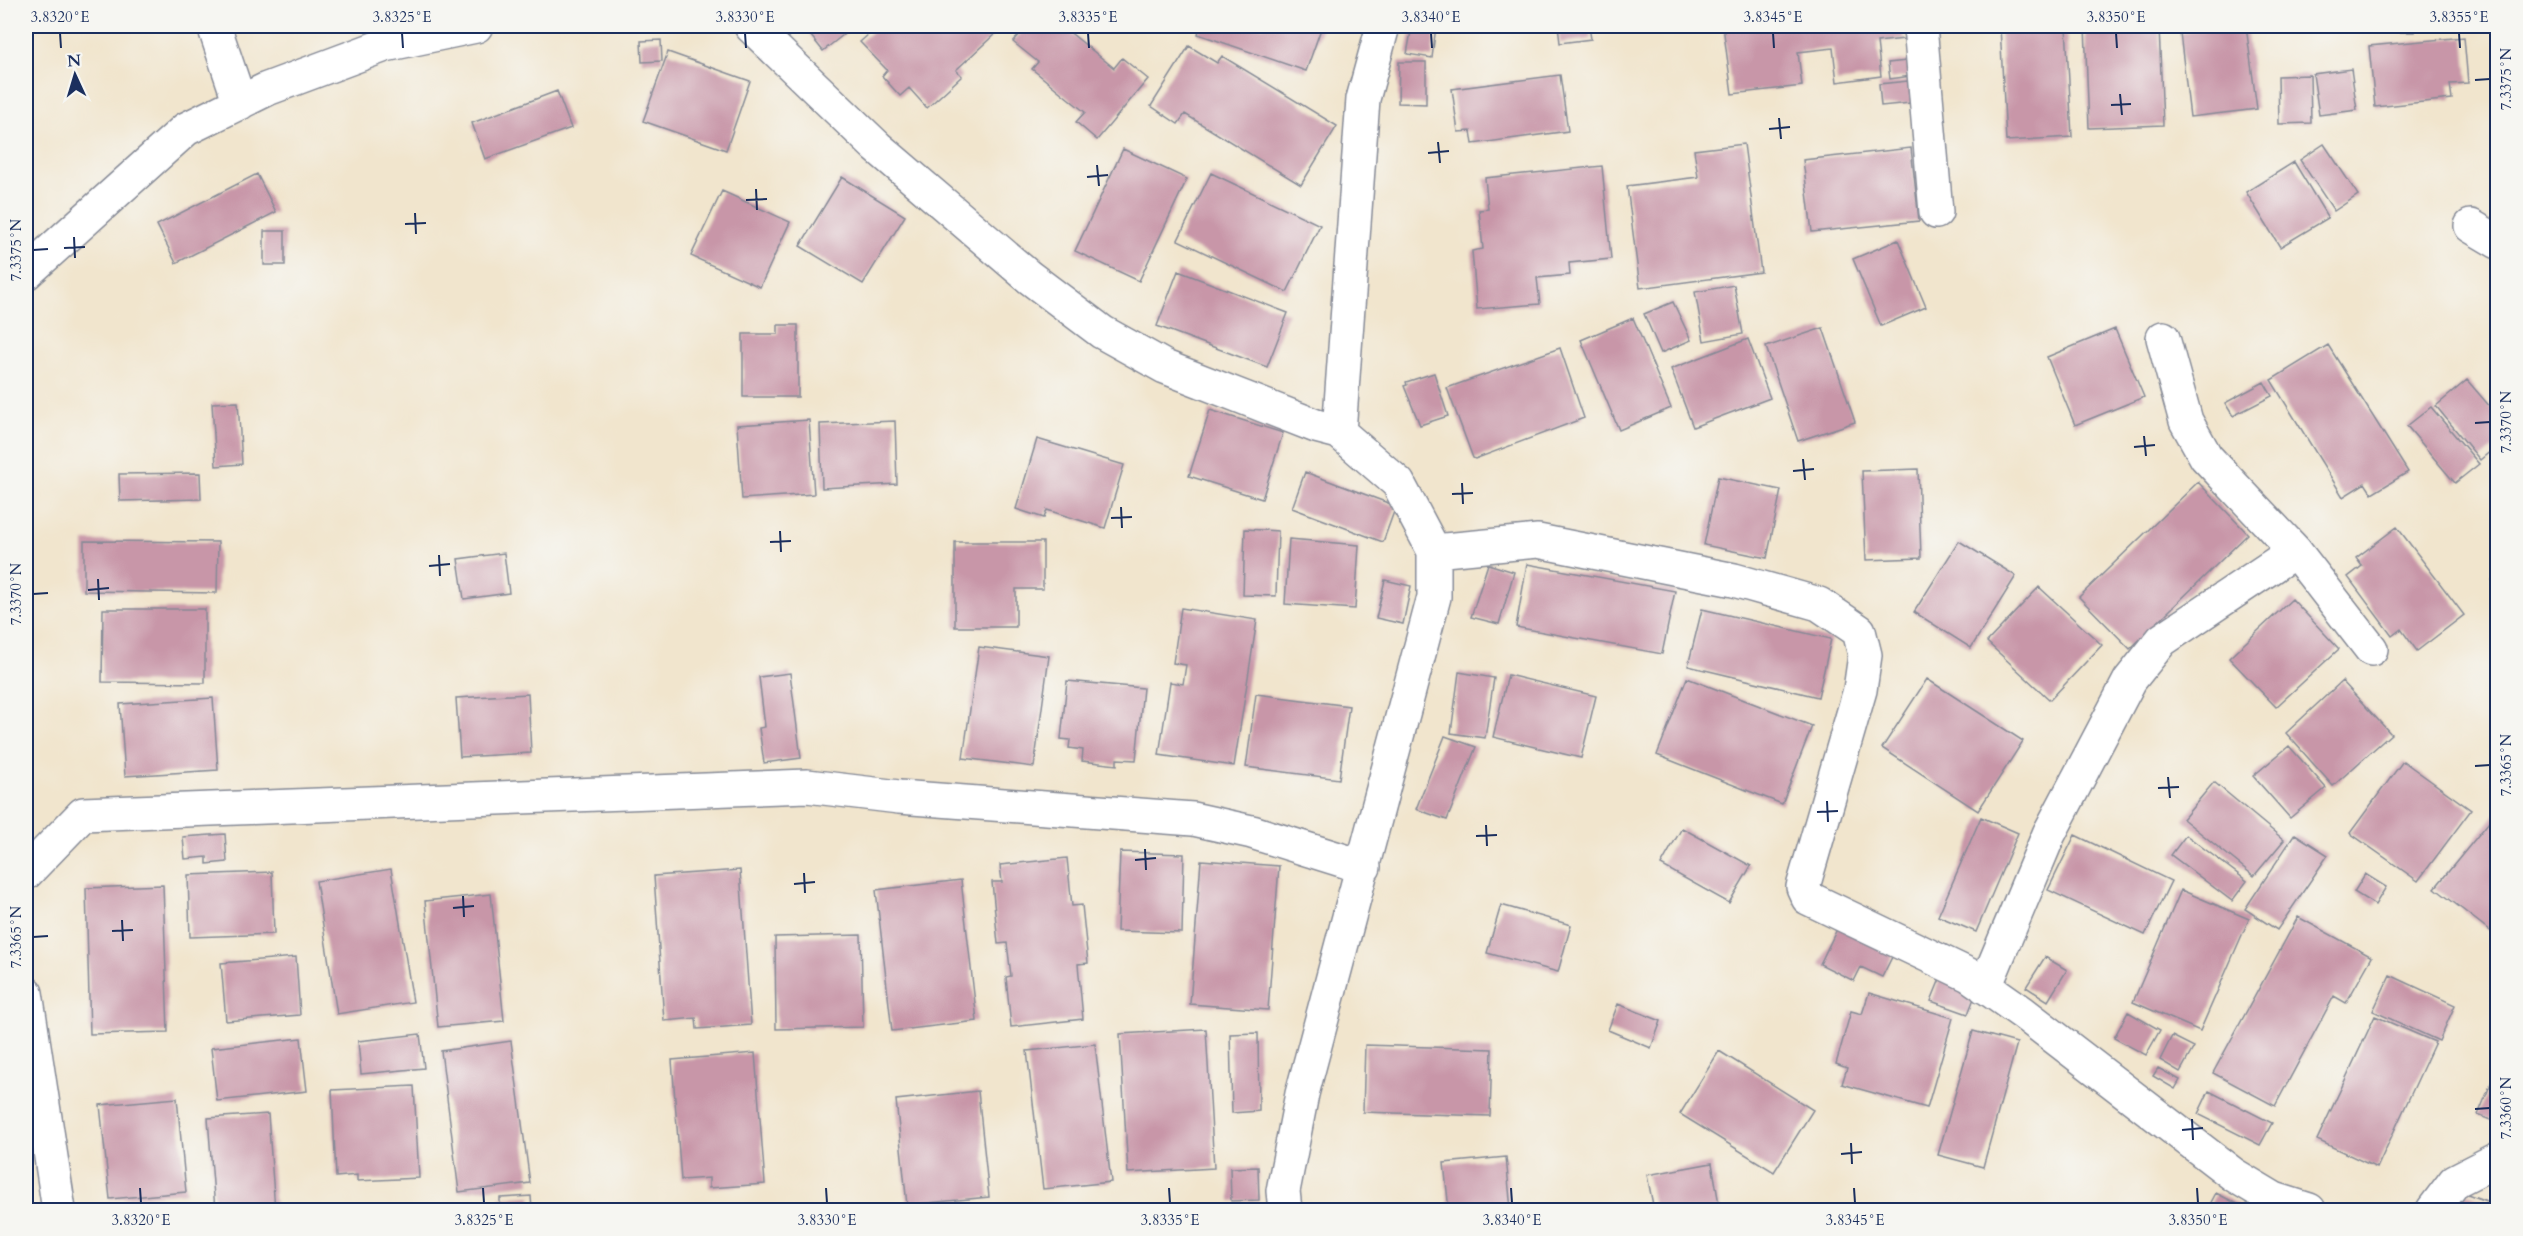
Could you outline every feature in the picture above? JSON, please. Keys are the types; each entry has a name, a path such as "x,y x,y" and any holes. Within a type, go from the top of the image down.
{"street":[{"path":"214,26 240,103"},
{"path":"26,273 186,129 267,89 385,45 476,26"},
{"path":"752,26 877,147 1029,277 1102,332 1165,367 1316,426 1338,432 1398,483 1434,551 1434,597 1302,1094 1283,1191 1285,1210"},
{"path":"1338,432 1363,99 1383,26"},
{"path":"1920,26 1936,212"},
{"path":"2163,338 2186,421 2206,457 2295,551 2371,648"},
{"path":"1434,551 1538,541 1755,586 1819,604 1859,632 1865,655 1860,690 1803,887 1808,898 1969,975 2234,1175 2274,1199 2309,1210"},
{"path":"1985,987 2049,834 2130,680 2162,640 2295,551"},
{"path":"26,873 83,814 807,786 899,797 1193,819 1252,832 1364,867"},
{"path":"26,993 59,1210"},
{"path":"2433,1210 2455,1181 2498,1159"}],"building":[{"path":"813,26 853,27 823,51 807,31"},
{"path":"878,26 991,26 997,32 956,70 962,76 927,108 909,88 900,96 882,76 887,70 860,42"},
{"path":"1027,26 1062,26 1114,68 1122,58 1148,79 1097,140 1076,122 1085,112 1032,69 1038,62 1013,42"},
{"path":"1200,26 1322,26 1306,71 1198,34"},
{"path":"1412,26 1436,26 1432,58 1407,54"},
{"path":"1558,26 1589,26 1591,39 1560,43"},
{"path":"1723,26 1902,26 1904,39 1877,42 1881,76 1837,82 1833,48 1798,52 1802,86 1732,94"},
{"path":"2000,26 2066,26 2072,137 2006,141"},
{"path":"2085,26 2159,26 2163,125 2089,128"},
{"path":"2246,26 2257,109 2190,117 2180,33"},
{"path":"2365,26 2415,26 2415,32 2365,32"},
{"path":"2464,37 2468,83 2450,84 2452,99 2375,107 2369,46"},
{"path":"661,40 662,61 642,62 641,41"},
{"path":"1189,46 1217,63 1222,56 1337,126 1301,185 1185,114 1178,124 1151,106"},
{"path":"668,52 750,81 726,150 643,121"},
{"path":"1916,60 1918,75 1890,79 1888,63"},
{"path":"1399,62 1426,62 1426,104 1398,103"},
{"path":"2351,69 2357,110 2319,115 2313,74"},
{"path":"1560,75 1568,131 1473,144 1471,131 1458,132 1452,89"},
{"path":"2310,75 2311,123 2279,124 2278,76"},
{"path":"1918,80 1920,102 1881,106 1879,84"},
{"path":"557,91 571,128 485,159 472,123"},
{"path":"1744,144 1761,272 1640,288 1627,186 1698,177 1694,150"},
{"path":"2324,144 2358,195 2334,211 2300,160"},
{"path":"1911,148 1919,221 1812,232 1803,160"},
{"path":"1123,149 1187,179 1139,281 1075,251"},
{"path":"2294,162 2328,218 2280,247 2246,192"},
{"path":"1602,166 1611,259 1569,263 1570,275 1537,278 1540,304 1477,309 1472,251 1483,249 1479,210 1488,209 1485,178"},
{"path":"1211,173 1320,225 1287,292 1178,240"},
{"path":"257,174 276,212 176,263 157,225"},
{"path":"842,177 905,216 863,284 800,246"},
{"path":"722,191 790,222 760,287 691,256"},
{"path":"264,231 285,231 285,265 264,265"},
{"path":"1898,240 1926,307 1881,326 1853,259"},
{"path":"1178,271 1288,313 1267,367 1157,326"},
{"path":"1734,285 1743,334 1704,341 1695,292"},
{"path":"1673,302 1691,340 1661,353 1644,314"},
{"path":"1633,318 1671,408 1619,430 1581,340"},
{"path":"778,325 798,325 798,397 743,397 743,334 778,334"},
{"path":"1823,328 1855,422 1798,441 1766,347"},
{"path":"2115,329 2144,397 2075,425 2047,357"},
{"path":"1748,339 1770,398 1693,427 1671,369"},
{"path":"2328,345 2408,472 2372,494 2365,483 2343,497 2271,380"},
{"path":"1560,348 1584,418 1473,458 1447,388"},
{"path":"1434,373 1448,416 1420,425 1404,386 1407,385 1406,382"},
{"path":"2467,380 2498,416 2498,445 2480,460 2436,406"},
{"path":"2264,382 2272,396 2233,416 2225,403"},
{"path":"238,402 242,464 216,466 212,403"},
{"path":"2431,407 2479,464 2455,483 2407,426"},
{"path":"1210,410 1283,433 1262,499 1189,476"},
{"path":"809,420 814,494 742,499 737,425"},
{"path":"895,421 897,484 822,488 820,424"},
{"path":"1037,439 1124,465 1105,528 1047,510 1044,518 1016,509"},
{"path":"1918,469 1921,558 1866,560 1862,471"},
{"path":"1305,472 1396,506 1383,542 1292,508"},
{"path":"200,473 201,499 120,501 119,474"},
{"path":"1718,477 1781,490 1767,558 1704,545"},
{"path":"2198,482 2248,534 2130,649 2079,597"},
{"path":"2397,527 2464,615 2417,651 2401,629 2392,636 2348,577 2362,566 2356,558"},
{"path":"1245,529 1278,531 1276,596 1243,595"},
{"path":"1289,539 1359,545 1355,609 1285,604"},
{"path":"84,541 218,542 217,593 84,591"},
{"path":"1959,541 2016,576 1971,648 1914,612"},
{"path":"955,542 1043,542 1043,589 1016,589 1016,627 955,627"},
{"path":"504,553 509,593 464,599 458,559"},
{"path":"1488,564 1514,572 1499,624 1471,617"},
{"path":"1527,564 1675,591 1662,654 1516,627"},
{"path":"2498,574 2498,586 2492,580"},
{"path":"1385,580 1411,586 1403,624 1376,618"},
{"path":"2039,587 2102,645 2050,700 1987,642"},
{"path":"2292,599 2339,649 2276,707 2229,658"},
{"path":"1181,608 1257,620 1234,766 1159,755 1170,682 1183,684 1186,665 1173,663"},
{"path":"103,609 205,609 205,683 102,682"},
{"path":"1702,609 1831,639 1818,697 1688,666"},
{"path":"979,647 1049,656 1034,767 963,758"},
{"path":"1459,672 1494,678 1485,738 1451,733"},
{"path":"790,673 801,758 764,763 759,728 765,727 759,677"},
{"path":"1508,675 1596,696 1581,758 1493,737"},
{"path":"1687,678 1812,726 1782,804 1657,755"},
{"path":"1927,679 2023,741 1978,811 1882,748"},
{"path":"1067,681 1143,688 1136,760 1117,759 1117,765 1082,761 1083,750 1069,748 1070,740 1061,739"},
{"path":"2342,681 2391,734 2333,786 2286,733"},
{"path":"528,694 531,753 460,757 456,698"},
{"path":"1256,694 1349,706 1339,779 1246,767"},
{"path":"213,698 218,770 125,776 120,704"},
{"path":"1445,736 1476,747 1447,820 1416,809"},
{"path":"2289,746 2326,788 2290,818 2253,776"},
{"path":"2403,761 2471,810 2418,881 2350,833"},
{"path":"2214,782 2284,840 2254,876 2183,819"},
{"path":"2498,811 2498,937 2435,888"},
{"path":"1981,817 2018,833 1976,932 1938,916"},
{"path":"1682,828 1751,866 1729,903 1661,865"},
{"path":"225,834 227,862 207,864 207,857 185,859 183,837"},
{"path":"2295,834 2328,855 2277,930 2245,909"},
{"path":"2075,835 2171,881 2145,935 2048,890"},
{"path":"2186,835 2247,881 2232,901 2171,855"},
{"path":"1120,852 1184,854 1182,933 1117,931"},
{"path":"1067,858 1072,906 1082,905 1088,963 1078,964 1083,1019 1011,1027 1006,977 1011,976 1007,943 998,944 992,882 1002,882 1000,865"},
{"path":"1201,860 1279,866 1268,1010 1190,1004"},
{"path":"391,869 413,1002 337,1014 316,881"},
{"path":"740,870 751,1025 697,1029 696,1018 664,1021 654,876"},
{"path":"272,872 274,934 190,937 188,875"},
{"path":"2365,874 2386,887 2375,905 2354,892"},
{"path":"961,880 977,1021 892,1031 876,890"},
{"path":"163,885 168,1032 90,1034 86,888"},
{"path":"2181,890 2249,919 2200,1031 2133,1002"},
{"path":"491,894 504,1021 438,1027 425,901"},
{"path":"1501,905 1571,925 1558,972 1487,953"},
{"path":"2298,917 2372,957 2346,1003 2334,996 2275,1106 2213,1073"},
{"path":"1841,921 1897,947 1882,977 1861,967 1854,981 1820,964"},
{"path":"861,935 863,1027 776,1029 775,937"},
{"path":"296,957 300,1015 226,1021 221,963"},
{"path":"2045,957 2067,970 2048,1001 2026,987"},
{"path":"2390,975 2455,1005 2439,1041 2373,1011"},
{"path":"1940,979 1976,993 1968,1014 1931,1001"},
{"path":"1869,993 1953,1018 1927,1108 1842,1084 1847,1068 1836,1064 1851,1011 1862,1014"},
{"path":"1618,1004 1661,1021 1651,1048 1608,1030"},
{"path":"2128,1012 2160,1030 2146,1055 2114,1038"},
{"path":"2375,1016 2435,1042 2377,1168 2317,1140"},
{"path":"1206,1029 1214,1168 1128,1173 1120,1034"},
{"path":"1973,1031 2017,1043 1983,1167 1938,1155"},
{"path":"1258,1033 1259,1111 1232,1113 1230,1034"},
{"path":"420,1034 424,1068 361,1074 358,1041"},
{"path":"2172,1036 2194,1047 2180,1072 2160,1060"},
{"path":"301,1038 307,1091 217,1101 211,1048"},
{"path":"511,1041 530,1183 459,1192 441,1051"},
{"path":"1095,1044 1111,1182 1043,1189 1027,1051"},
{"path":"1365,1045 1492,1049 1490,1116 1363,1112"},
{"path":"1719,1051 1813,1110 1774,1172 1680,1114"},
{"path":"755,1053 765,1184 709,1188 709,1178 681,1180 672,1060"},
{"path":"2498,1066 2498,1123 2478,1115"},
{"path":"2158,1068 2180,1080 2175,1089 2153,1076"},
{"path":"414,1086 419,1178 357,1181 357,1175 336,1177 332,1090"},
{"path":"978,1091 989,1197 907,1205 896,1100"},
{"path":"2209,1091 2272,1123 2260,1145 2198,1114"},
{"path":"177,1098 186,1192 110,1199 100,1105"},
{"path":"268,1114 275,1210 215,1210 208,1118"},
{"path":"1506,1157 1511,1210 1449,1210 1444,1163"},
{"path":"1712,1163 1720,1210 1654,1210 1647,1175"},
{"path":"1258,1167 1259,1200 1231,1201 1230,1168"},
{"path":"2459,1191 2498,1205 2498,1210 2452,1210"},
{"path":"2216,1193 2249,1210 2207,1210"},
{"path":"531,1196 532,1210 500,1210 500,1198"}]}
